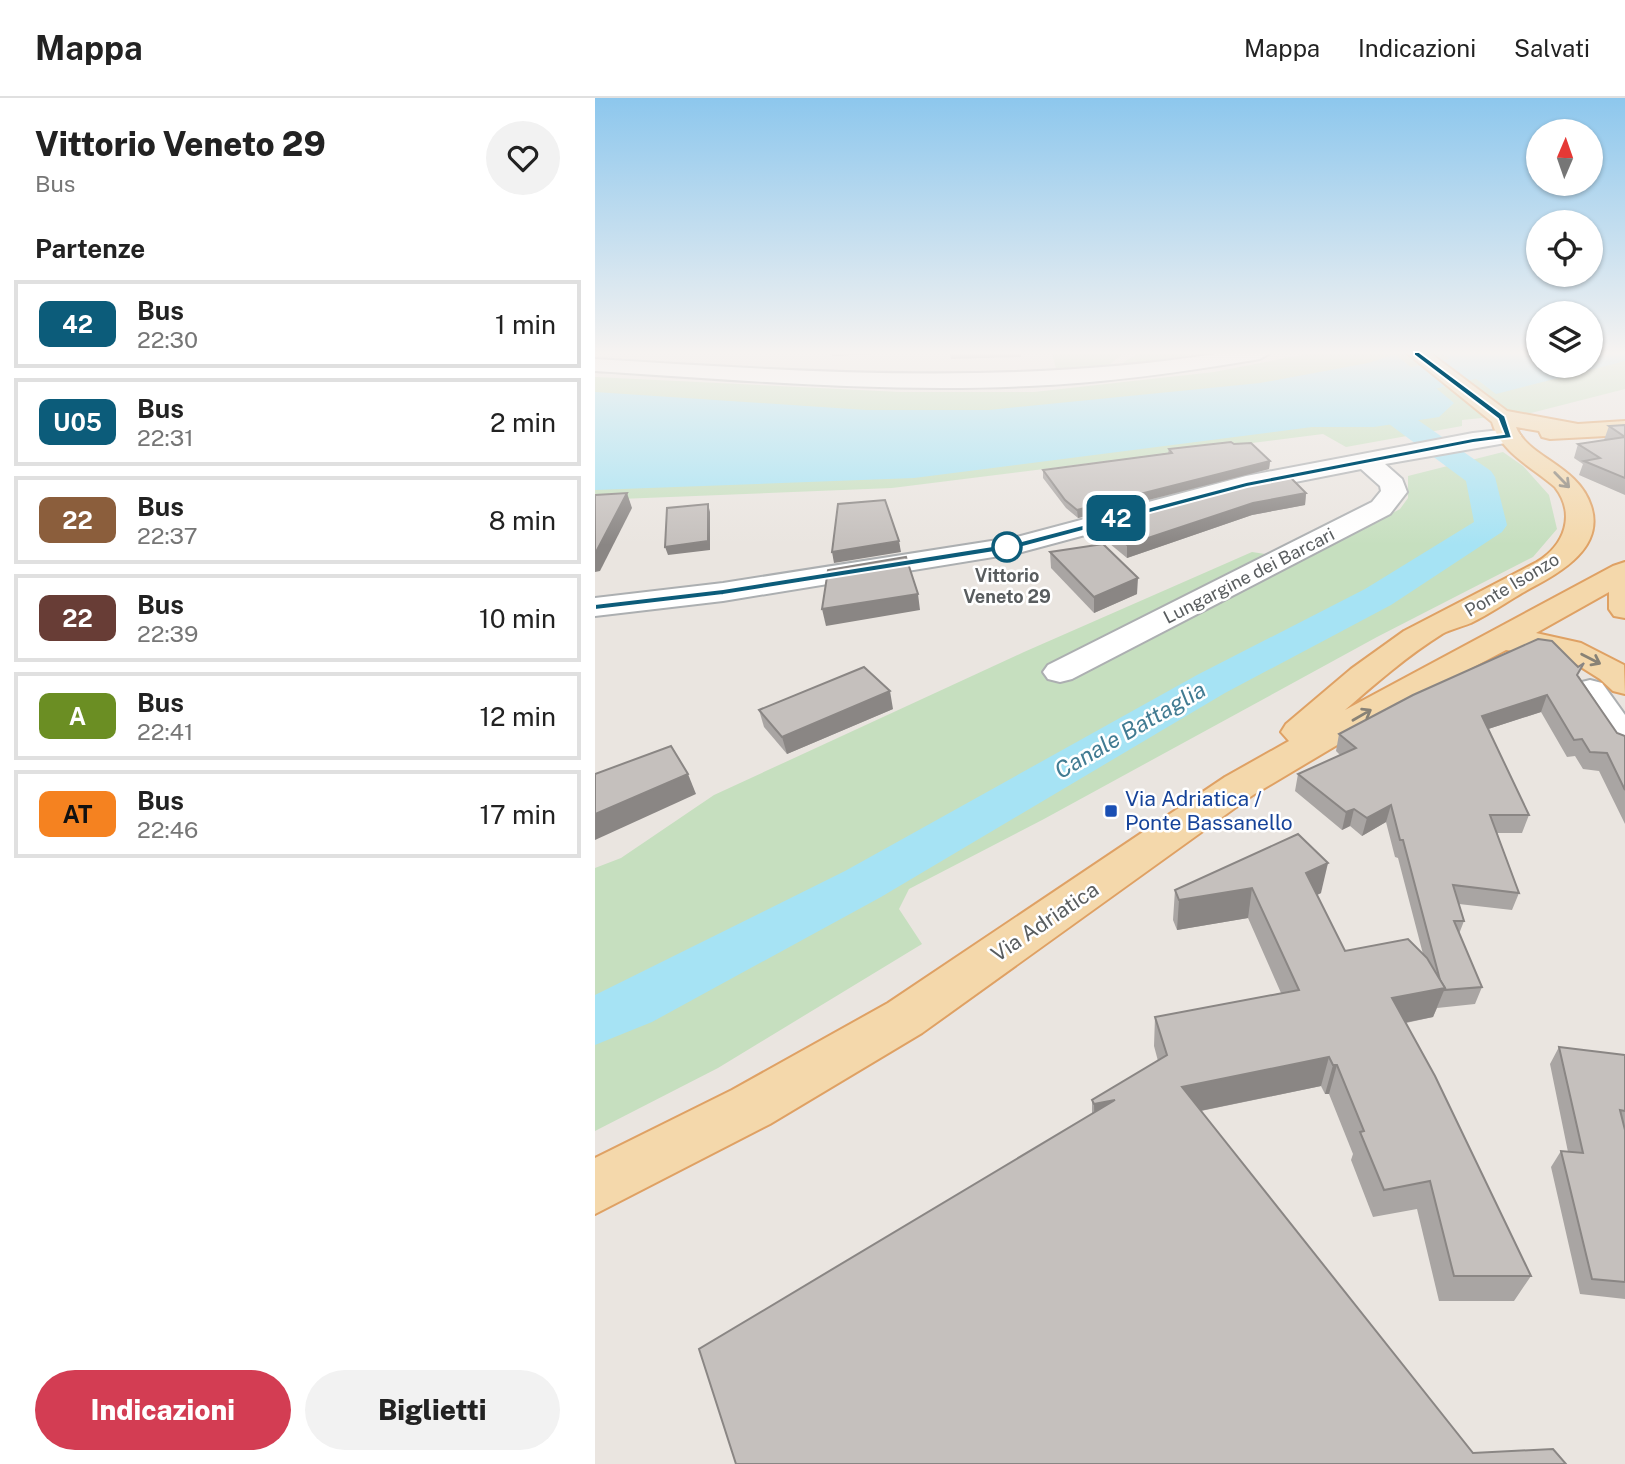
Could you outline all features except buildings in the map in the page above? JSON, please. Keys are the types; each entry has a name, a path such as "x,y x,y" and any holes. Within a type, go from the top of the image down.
{"main road":[{"name":"Ponte Isonzo","path":"1239,786 1329,704 1435,625 1460,616 1555,563 1572,546 1580,529 1580,509 1572,491 1556,473 1519,447 1495,417"},
{"path":"1500,421 1576,430 1625,428"},
{"path":"1624,571 1625,609"},
{"name":"Via Adriatica","path":"595,1187 751,1107 905,1018 1239,786 1416,684 1624,571"},
{"path":"1460,616 1448,634 1450,640 1467,646 1544,643 1568,649 1599,663 1625,684"}],"street":[{"path":"595,607 723,592 1019,545 1246,484 1473,440 1500,421"},
{"name":"Lungargine dei Barcari","path":"1060,672 1381,508 1394,492 1393,484 1376,459"},
{"path":"595,591 692,582 1028,531 1072,532"},
{"path":"1590,690 1625,741"}],"green space":[{"path":"595,417 1494,417 1462,420 1462,426 1346,447 1323,434 892,488 595,500"},
{"path":"1503,452 1523,466 1549,495 1557,529 1533,557 1377,637 1044,819 909,889 899,909 922,944 718,1068 595,1131 595,868 621,858 714,795 1024,652 1252,552 1305,560 1400,509 1408,498 1408,476"}],"water":[{"path":"595,417 1439,417 1374,427 1312,427 914,478 595,490"}],"waterway":[{"name":"Canale Battaglia","path":"595,1020 632,1005 863,884 1211,684 1378,597 1491,525 1480,477 1396,417"}],"bus line":[{"name":"42","path":"595,607 723,592 1019,545 1246,484 1473,440 1509,436 1500,417"}],"place":[{"name":"Vittorio Veneto 29","path":"1007,547"},
{"name":"Via Adriatica / Ponte Bassanello","path":"1111,811"}]}
